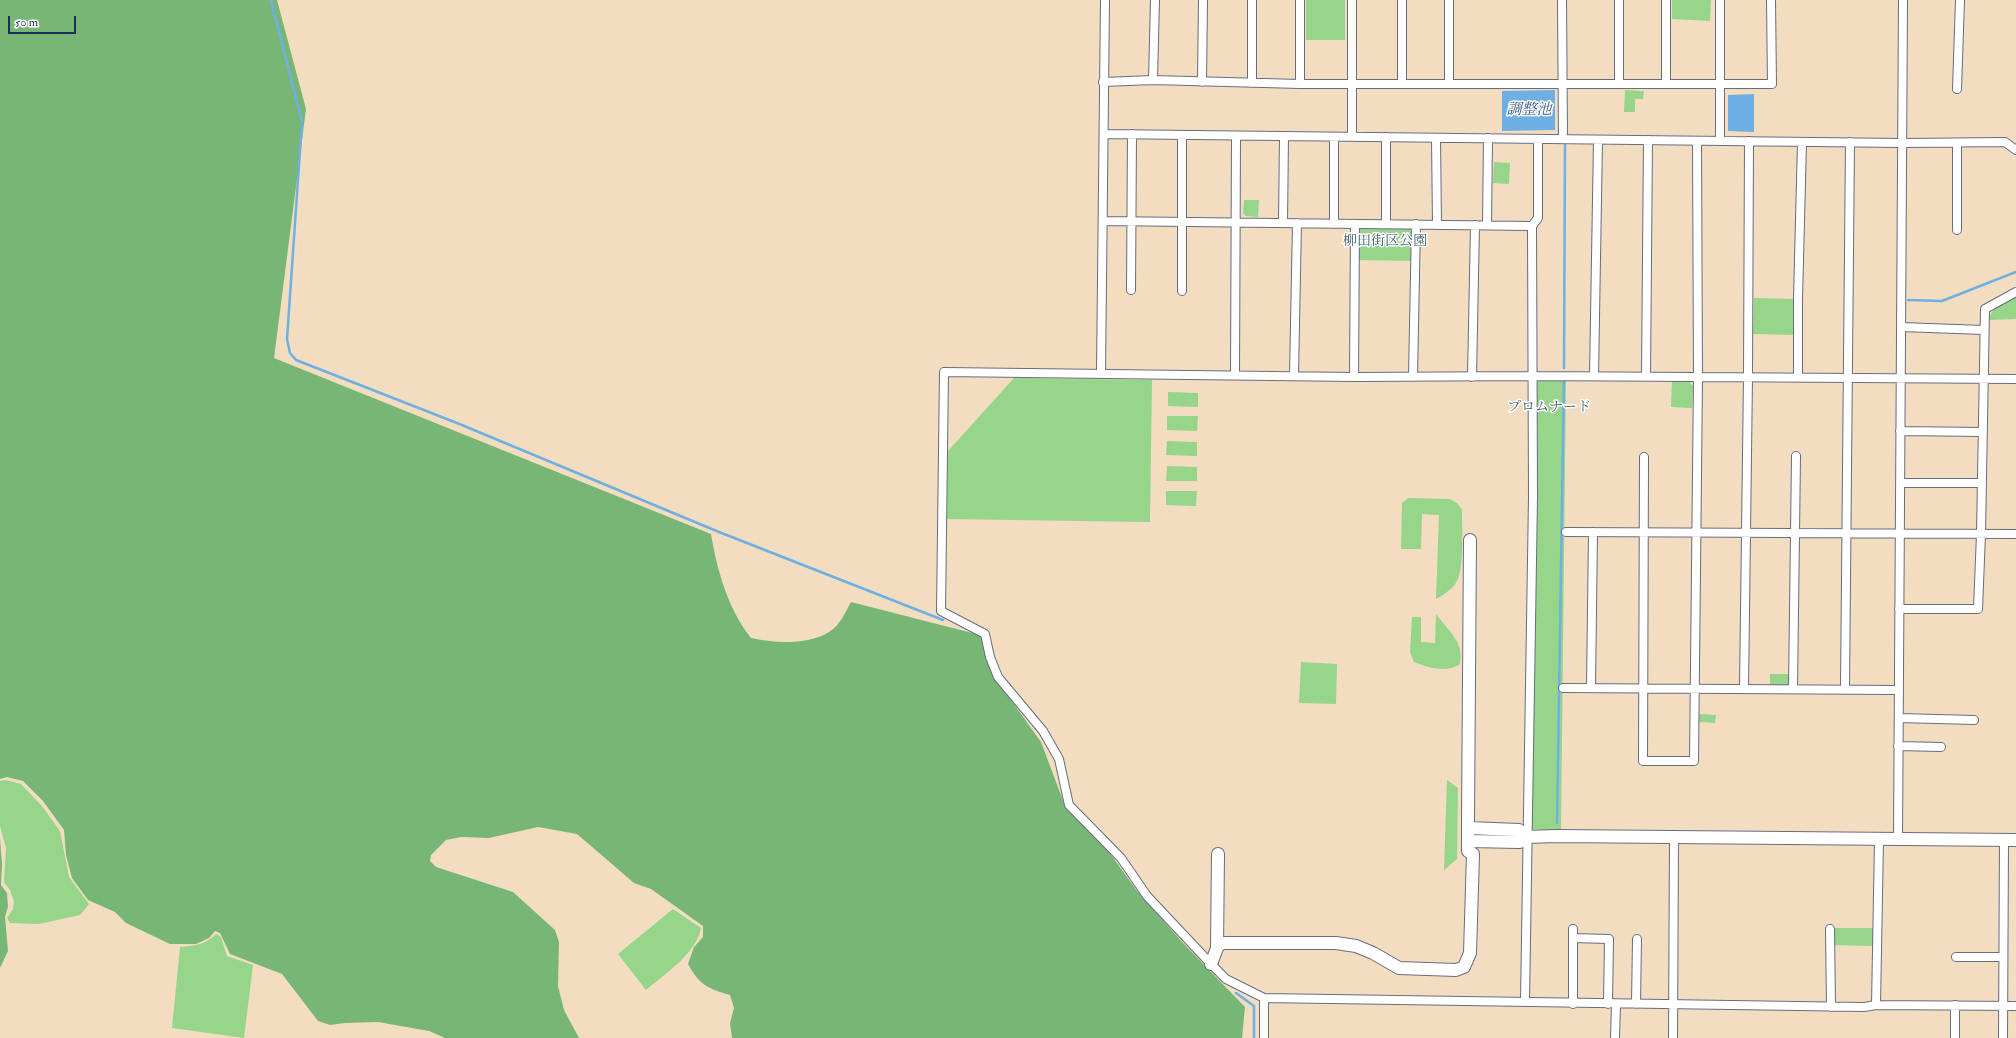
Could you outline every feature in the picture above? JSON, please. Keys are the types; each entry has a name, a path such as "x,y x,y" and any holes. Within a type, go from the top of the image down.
{"street":[{"path":"1101,373 1105,0"},
{"path":"1153,80 1155,0"},
{"path":"1202,82 1203,0"},
{"path":"1252,0 1252,83"},
{"path":"1300,0 1300,84"},
{"path":"1352,0 1352,137"},
{"path":"1402,0 1402,82"},
{"path":"1448,83 1449,0"},
{"path":"1562,0 1563,139"},
{"path":"1619,0 1619,84"},
{"path":"1666,0 1666,84"},
{"path":"1720,0 1720,141"},
{"path":"1103,82 1153,80 1300,84 1402,82 1772,84 1771,0"},
{"path":"1898,840 1903,0"},
{"path":"1957,89 1960,0"},
{"path":"1104,134 1902,143 2005,142 2016,150"},
{"path":"1131,290 1132,134"},
{"path":"1182,135 1182,291"},
{"path":"1235,375 1236,136"},
{"path":"1283,223 1284,136"},
{"path":"1334,137 1334,224"},
{"path":"1386,137 1386,224"},
{"path":"1436,138 1437,225"},
{"path":"1487,225 1488,138"},
{"path":"1525,1002 1526,837 1533,497 1532,226 1538,218 1538,139"},
{"path":"1594,376 1598,140"},
{"path":"1646,376 1648,140"},
{"path":"1644,457 1642,688 1643,761 1694,761 1693,688 1698,377 1697,141"},
{"path":"1744,689 1749,141"},
{"path":"1798,377 1798,299 1802,142"},
{"path":"1845,689 1850,142"},
{"path":"1956,230 1957,143"},
{"path":"1103,221 1532,226"},
{"path":"1294,375 1297,223"},
{"path":"1354,377 1355,224"},
{"path":"1413,376 1416,224"},
{"path":"1472,377 1475,225"},
{"path":"1899,609 1978,609 1981,534 1985,309 2016,292"},
{"path":"1901,327 1984,330"},
{"path":"2016,379 1646,376 1354,377 1294,375 944,372 941,611 985,634 990,657 998,676 1043,731 1059,760 1069,805 1121,858 1147,896 1226,979 1264,998 1636,1004 1673,1006 2016,1006"},
{"path":"1900,431 1982,432"},
{"path":"1793,689 1796,456"},
{"path":"1900,482 1982,483"},
{"path":"1566,532 1695,534 2016,534"},
{"path":"1591,687 1593,532"},
{"path":"1211,964 1217,948 1221,943 1336,943 1356,946 1373,953 1399,968 1456,970 1464,967 1470,953 1473,854 1468,850 1470,540"},
{"path":"1563,688 1898,690"},
{"path":"1899,718 1974,720"},
{"path":"1898,746 1941,747"},
{"path":"1468,828 1519,830 1526,837"},
{"path":"1468,841 1520,842 1526,837 1557,836 2010,840 2004,957 2003,1038"},
{"path":"1672,1038 1674,838"},
{"path":"1876,1005 1879,840"},
{"path":"1217,948 1218,854"},
{"path":"1573,929 1573,1004"},
{"path":"1830,929 1831,1007"},
{"path":"1573,938 1609,939 1615,1038"},
{"path":"1636,1004 1637,939"},
{"path":"1956,956 2004,957"},
{"path":"1264,998 1264,1038"},
{"path":"1955,1005 1955,1038"}],"green space":[{"path":"0,0 277,0 306,109 274,358 711,534 720,575 730,602 743,627 751,638 785,642 809,640 830,631 838,624 851,602 980,635 1003,689 1041,742 1064,803 1112,856 1137,891 1183,943 1245,1007 1242,1038 732,1038 730,1023 734,1008 730,995 716,991 705,985 696,977 688,964 694,947 703,937 703,926 651,889 634,883 577,834 538,827 489,838 461,837 446,840 431,855 430,861 436,867 513,892 555,930 559,942 558,986 564,1010 579,1038 445,1038 429,1031 378,1022 330,1025 318,1021 282,974 230,954 220,933 215,931 209,938 196,944 170,944 126,923 115,912 88,900 72,878 66,855 64,830 43,801 23,781 7,777 0,779"},
{"path":"1306,0 1345,0 1345,40 1306,40"},
{"path":"1672,0 1711,0 1710,21 1672,19"},
{"path":"1625,90 1644,91 1643,99 1635,99 1635,112 1624,112"},
{"path":"1494,162 1510,163 1509,184 1493,183"},
{"path":"1244,200 1259,200 1258,217 1246,216 1243,213"},
{"name":"柳田街区公園","path":"1355,224 1416,224 1415,261 1355,260"},
{"path":"2016,297 2016,319 1989,320 1996,308"},
{"path":"1754,298 1795,299 1794,335 1753,334"},
{"name":"プロムナード","path":"1533,376 1566,376 1561,831 1531,829"},
{"path":"1014,378 1152,380 1150,522 944,519 948,451"},
{"path":"1672,380 1688,380 1693,386 1692,408 1671,407"},
{"path":"1168,392 1198,393 1198,407 1168,406"},
{"path":"1167,416 1198,416 1197,431 1167,430"},
{"path":"1167,441 1197,442 1197,456 1166,455"},
{"path":"1167,466 1197,467 1197,481 1166,481"},
{"path":"1166,491 1197,491 1196,506 1166,505"},
{"path":"1408,498 1450,499 1457,503 1462,510 1462,547 1459,575 1453,587 1436,599 1439,515 1422,514 1421,549 1401,549 1402,503"},
{"path":"1436,614 1458,643 1461,656 1460,664 1455,667 1437,669 1425,666 1414,662 1410,652 1412,617 1421,617 1421,642 1435,643"},
{"path":"1301,662 1337,664 1336,704 1299,703"},
{"path":"1770,674 1790,674 1790,686 1770,686"},
{"path":"1699,714 1716,715 1715,723 1699,722"},
{"path":"6,780 21,784 42,806 60,831 69,877 89,904 80,915 39,924 10,923 7,918 13,909 14,902 10,890 4,882 6,848 0,826 0,781"},
{"path":"1447,780 1458,788 1457,859 1444,870"},
{"path":"0,838 2,864 1,885 7,893 8,907 5,917 8,951 0,968"},
{"path":"673,909 701,928 698,937 687,955 646,990 618,954"},
{"path":"1833,928 1874,928 1873,946 1833,945"},
{"path":"216,934 221,937 227,956 253,965 244,1038 172,1028 180,947 203,943 208,941"}],"water":[{"name":"調整池","path":"1555,90 1555,130 1502,131 1502,91"},
{"path":"1754,94 1754,132 1728,131 1728,95"}],"waterway":[{"path":"271,0 302,122 287,339 290,353 296,360 457,423 719,532 943,620"},
{"path":"1564,368 1565,144"},
{"path":"1908,300 1942,301 2016,272"},
{"path":"1557,823 1564,378"},
{"path":"1236,993 1254,1006 1254,1038"}]}
